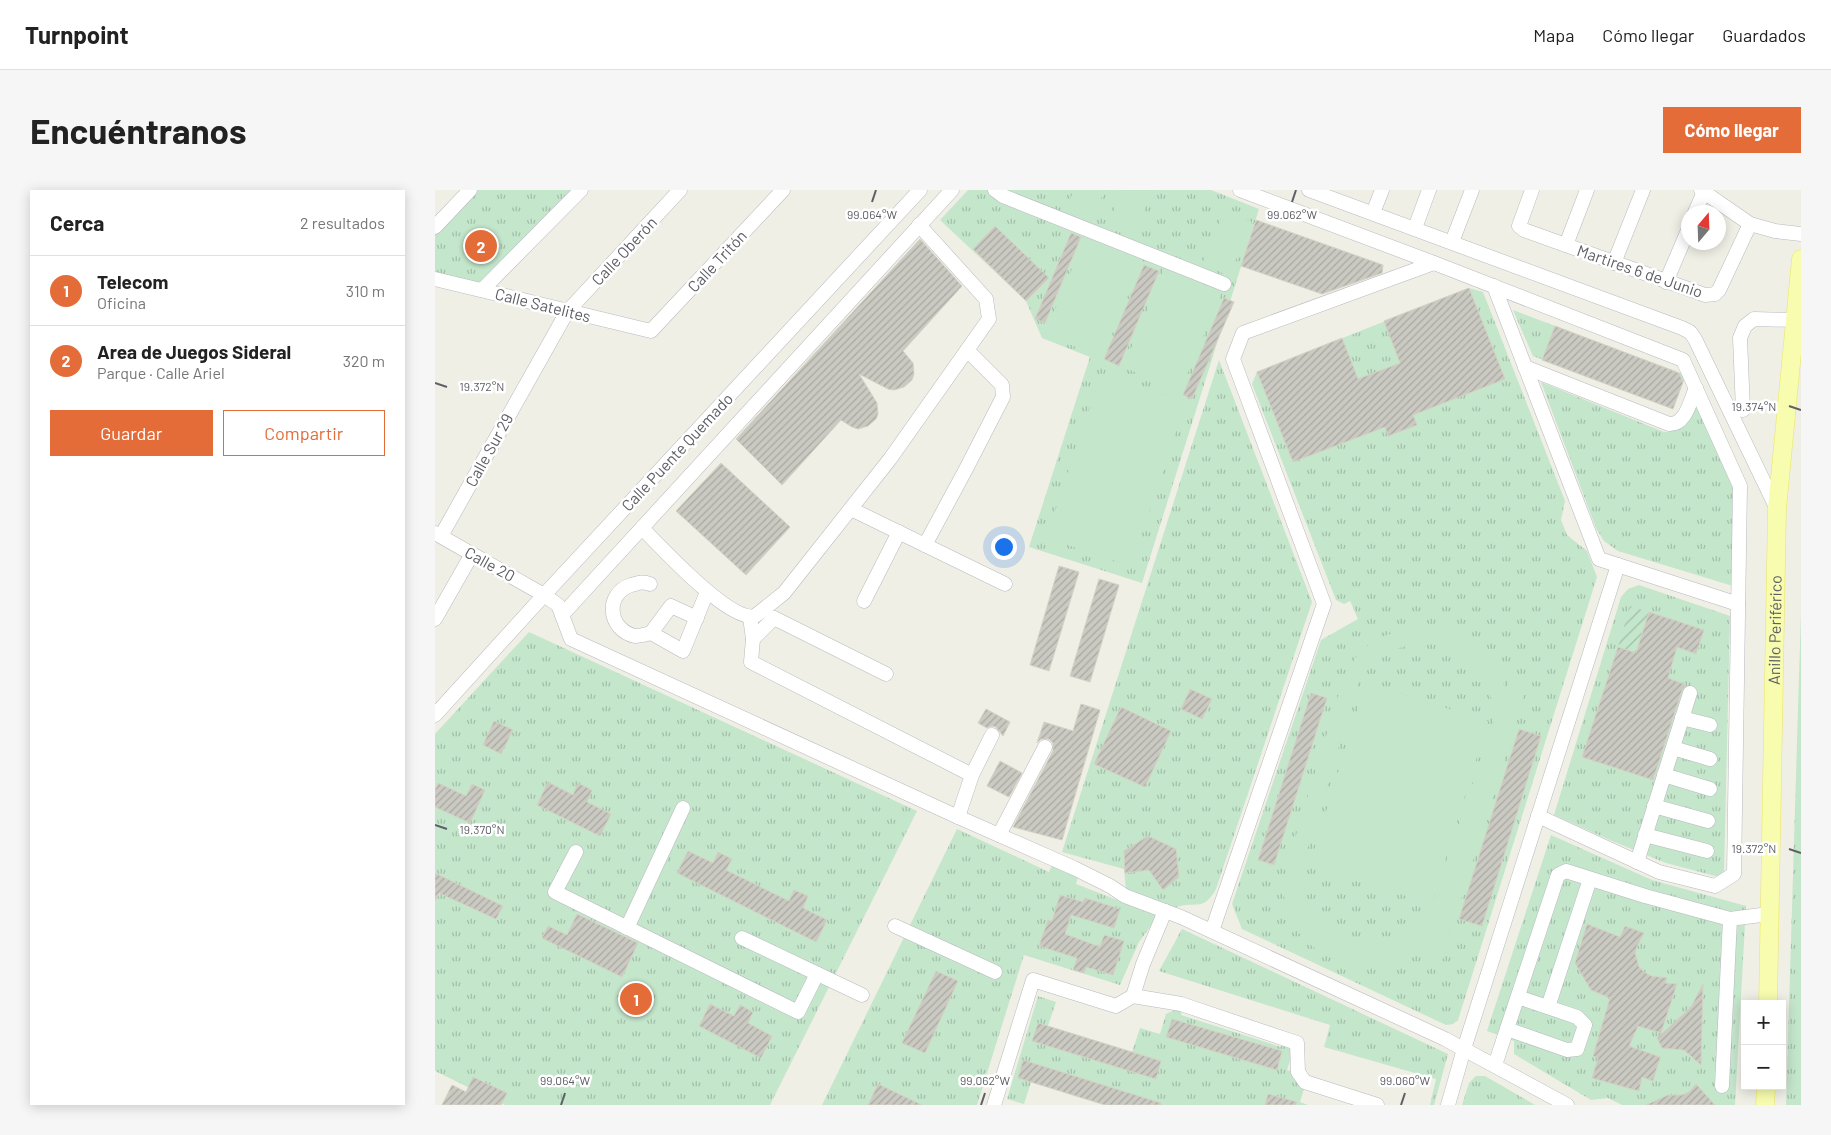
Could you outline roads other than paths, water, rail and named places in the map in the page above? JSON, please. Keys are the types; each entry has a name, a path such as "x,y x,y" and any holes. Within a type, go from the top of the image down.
{"main road":[{"name":"Anillo Periférico","path":"1768,1000 1777,509 1801,259"},
{"path":"1765,1105 1766,1090"}],"street":[{"path":"435,227 470,190"},
{"path":"482,290 581,190"},
{"name":"Calle Oberón","path":"567,312 680,190"},
{"name":"Calle Tritón","path":"651,332 783,190"},
{"name":"Calle Puente Quemado","path":"435,715 920,190"},
{"path":"562,615 952,190"},
{"path":"995,190 1003,196 1223,284"},
{"path":"1240,190 1683,360 1740,486 1734,874 1715,886 1659,872 1538,816"},
{"path":"1309,190 1338,195 1373,213 1690,332 1777,509"},
{"path":"1373,213 1382,190"},
{"path":"1415,228 1429,190"},
{"path":"1452,242 1472,190"},
{"name":"Martires 6 de Junio","path":"1532,190 1519,226 1525,230 1705,295 1715,294 1719,290 1751,224"},
{"path":"1565,245 1587,190"},
{"path":"1614,263 1643,190"},
{"path":"1697,205 1702,191 1751,224 1775,231 1801,234"},
{"path":"642,528 707,592 743,614 750,617 755,616 784,593 890,459 989,319 986,299 919,225"},
{"path":"1666,282 1681,247"},
{"path":"1212,931 1324,604 1233,359 1243,333 1434,263"},
{"name":"Calle Satelites","path":"435,279 651,332"},
{"path":"1494,286 1599,559 1738,604"},
{"name":"Calle Sur 29","path":"438,535 567,312"},
{"path":"1743,410 1741,338 1745,326 1754,319 1795,320"},
{"path":"925,545 967,469 1003,397 1002,385 967,350"},
{"path":"1525,367 1669,424 1676,425 1682,420 1696,388"},
{"path":"851,509 1005,584"},
{"path":"864,601 899,532"},
{"name":"Calle 20","path":"438,535 544,595 558,605 571,639 958,817 1074,868 1110,886 1125,896 1212,931 1464,1048 1567,1105"},
{"path":"435,619 472,554"},
{"path":"1448,1105 1464,1048 1618,566"},
{"path":"650,584 643,581 621,588 613,602 613,615 621,629 636,636 651,633 683,651 707,592"},
{"path":"651,633 671,606 697,618"},
{"path":"750,617 753,639 751,662 972,775"},
{"path":"753,639 774,618 886,674"},
{"path":"1637,862 1690,693"},
{"path":"1682,718 1710,725"},
{"path":"958,817 972,775 992,735"},
{"path":"999,835 1045,746"},
{"path":"1673,748 1710,759"},
{"path":"1664,775 1710,789"},
{"path":"1654,806 1709,821"},
{"path":"627,928 683,808"},
{"path":"1645,835 1707,851"},
{"path":"576,852 555,892 798,1012 817,974"},
{"path":"1495,1065 1558,875 1566,871 1729,919 1769,914"},
{"path":"1548,1008 1590,879"},
{"path":"1133,996 1143,964 1165,911"},
{"path":"1722,1086 1729,919"},
{"path":"895,926 995,972"},
{"path":"742,938 862,995"},
{"path":"994,1105 1033,980 1116,1006 1133,996 1181,1004 1297,1043 1298,1072 1305,1082 1377,1105"},
{"path":"1507,1029 1567,1050 1577,1049 1585,1025 1577,1017 1518,997"}],"place":[{"name":"Area de Juegos Sideral","path":"481,246"},
{"name":"Telecom","path":"636,999"}]}
